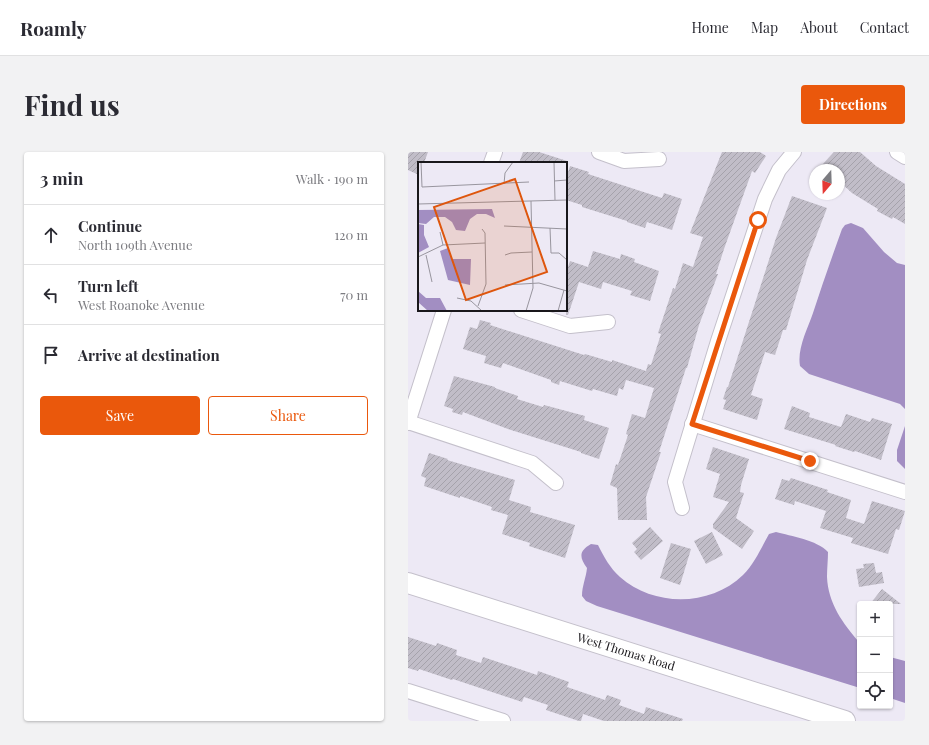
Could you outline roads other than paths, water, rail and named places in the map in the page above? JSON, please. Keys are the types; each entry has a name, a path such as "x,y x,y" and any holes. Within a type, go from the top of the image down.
{"main road":[{"name":"West Thomas Road","path":"408,583 845,721"}],"street":[{"path":"491,162 495,152"},
{"path":"599,152 624,161 659,159"},
{"path":"682,508 676,482 692,424 765,199 779,170 794,152"},
{"path":"897,152 905,157"},
{"path":"444,311 408,423 532,463 556,483"},
{"path":"525,311 570,326 608,322"},
{"path":"692,424 905,492"},
{"path":"408,691 475,717 503,721"}]}
